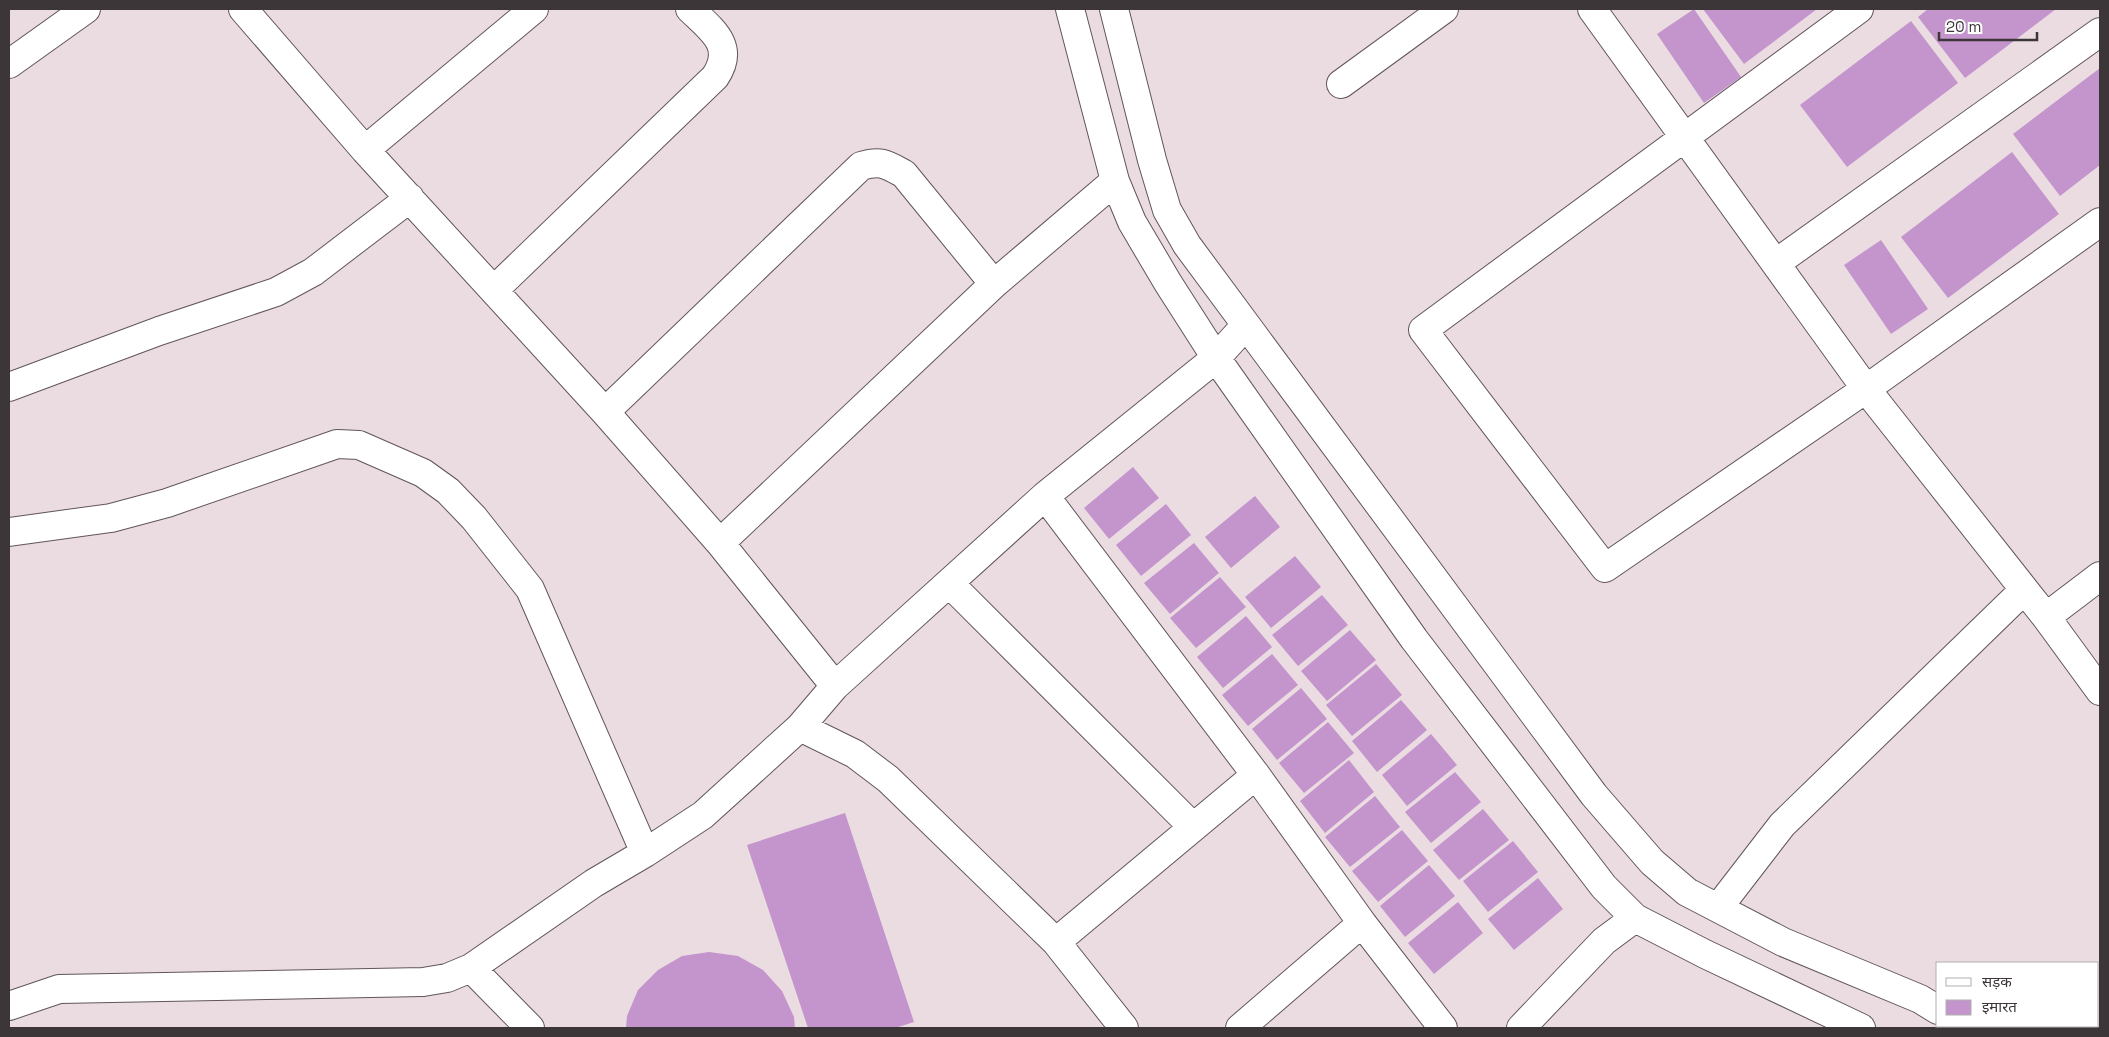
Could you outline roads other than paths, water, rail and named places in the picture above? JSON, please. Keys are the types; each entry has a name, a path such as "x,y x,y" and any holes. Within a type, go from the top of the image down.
{"street":[{"path":"9,64 86,9"},
{"path":"365,150 534,9"},
{"path":"494,290 715,77 723,65 724,52 719,38 690,9"},
{"path":"1070,9 1115,181 1132,222 1168,283 1216,358 1414,639 1604,888 1635,918 1704,954 1861,1028"},
{"path":"1114,9 1152,160 1167,210 1187,245 1594,795 1652,862 1687,892 1783,942 1920,999 1936,1009"},
{"path":"1341,84 1444,9"},
{"path":"1592,9 1866,389 2046,617 2100,691"},
{"path":"1860,9 1423,330 1605,568 1866,389 2100,222"},
{"path":"250,11 365,150 605,412 720,543 835,686"},
{"path":"1776,263 2100,32"},
{"path":"605,412 860,166 875,162 887,164 904,174 994,284"},
{"path":"720,543 994,284 1115,181"},
{"path":"9,388 159,331 276,292 313,272 410,198"},
{"path":"9,1006 59,989 422,982 447,978 471,968 594,883 703,815 800,727 835,686 1045,496 1216,358 1246,325"},
{"path":"9,532 121,515 167,503 337,444 359,445 423,473 448,491 474,518 530,589 644,853"},
{"path":"1045,496 1256,775 1362,923 1443,1028"},
{"path":"2046,617 2100,576"},
{"path":"949,583 1193,827"},
{"path":"1718,908 1782,825 2024,590"},
{"path":"800,727 855,754 888,779 1056,942 1124,1028"},
{"path":"1056,942 1256,775"},
{"path":"1521,1028 1604,941 1635,918"},
{"path":"1240,1028 1362,923"},
{"path":"471,968 530,1028"}]}
